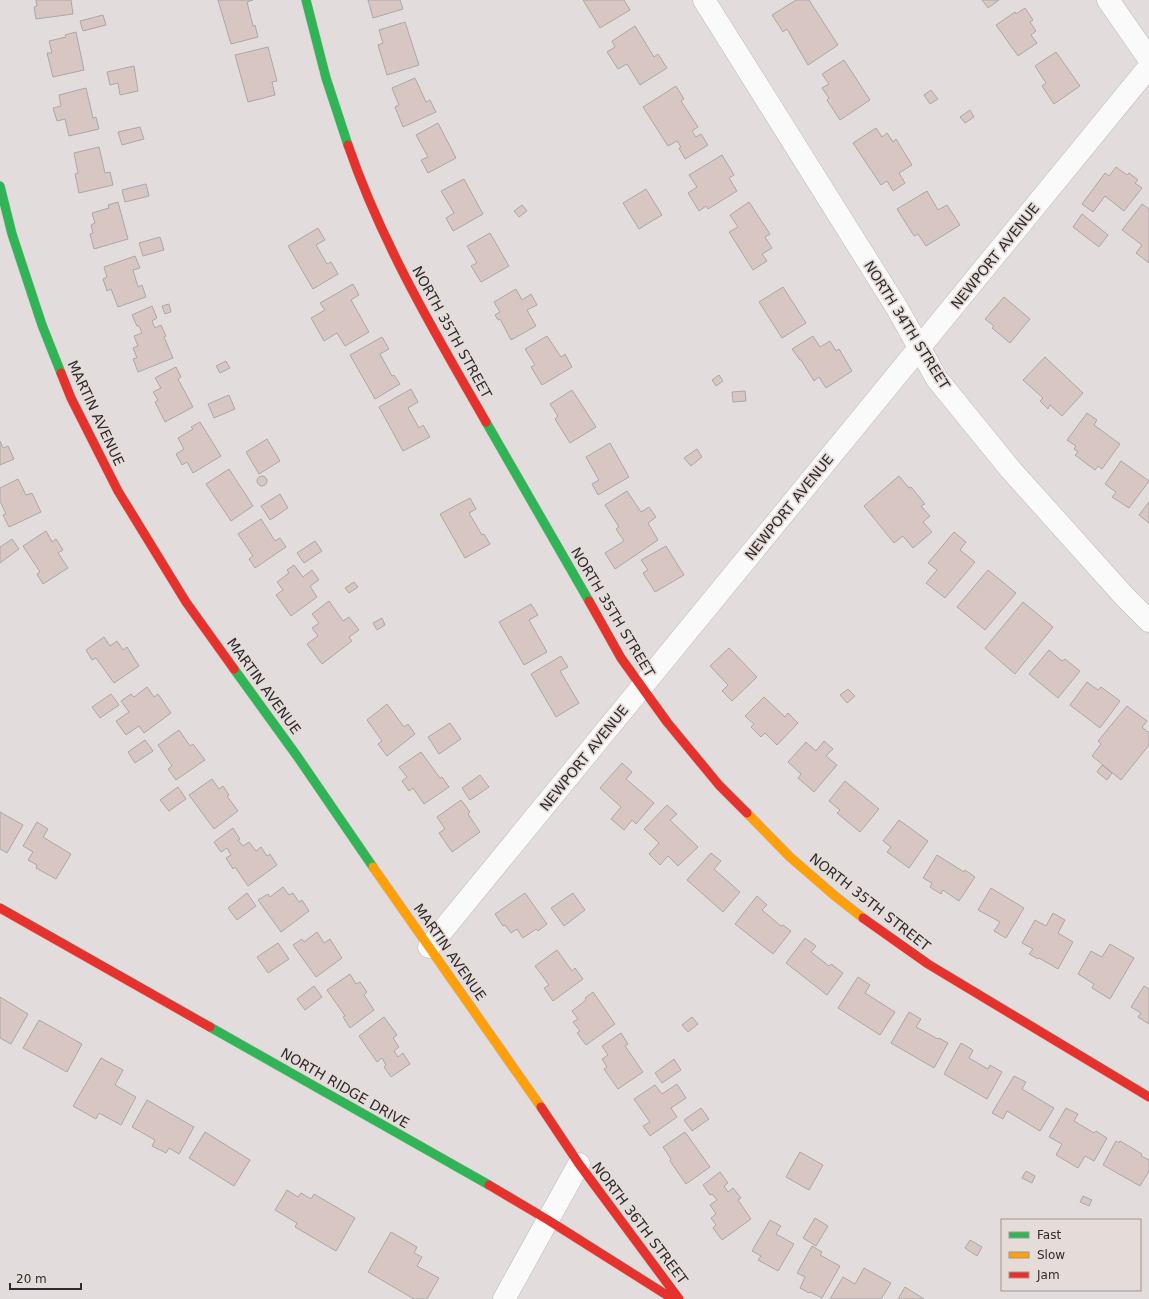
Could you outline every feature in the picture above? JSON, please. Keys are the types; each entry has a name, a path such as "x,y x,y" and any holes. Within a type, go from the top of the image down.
{"street":[{"name":"NORTH 35TH STREET","path":"306,0 314,35 339,121 370,204 397,262 427,319 617,651 667,722 719,785 790,857 835,896 879,930 928,964 1149,1097"},
{"name":"NORTH 34TH STREET","path":"704,0 897,308 937,379 1011,470 1125,597 1149,621"},
{"path":"1108,0 1149,59"},
{"name":"NEWPORT AVENUE","path":"429,947 1149,67"},
{"name":"MARTIN AVENUE","path":"0,186 12,234 42,325 72,398 118,491 186,602 297,756 564,1140 579,1164"},
{"name":"NORTH RIDGE DRIVE","path":"0,908 510,1197 673,1299"},
{"path":"504,1299 579,1164"},
{"name":"NORTH 36TH STREET","path":"579,1164 679,1299"}],"building":[{"path":"36,0 71,0 73,14 36,19 34,7 37,6"},
{"path":"218,0 253,0 247,2 253,26 255,25 258,37 231,44"},
{"path":"368,0 400,0 403,9 373,18"},
{"path":"583,0 624,0 630,10 600,28"},
{"path":"796,0 809,0 838,45 808,65 787,29 783,32 772,15"},
{"path":"982,0 999,0 988,8"},
{"path":"1025,8 1033,20 1030,22 1036,31 1031,35 1037,43 1018,56 996,25 1015,12 1016,14"},
{"path":"103,15 106,25 83,31 80,21"},
{"path":"405,22 419,65 387,75 378,45 383,43 379,30"},
{"path":"635,26 654,57 658,54 667,68 640,85 627,64 618,69 607,52 615,47 612,41"},
{"path":"76,32 84,70 53,77 47,53 52,53 49,41 66,37 65,35"},
{"path":"268,47 277,81 272,82 275,95 248,102 235,55"},
{"path":"1056,52 1080,86 1054,104 1042,86 1046,83 1035,66"},
{"path":"844,60 870,100 840,120 827,100 829,98 822,88 829,84 822,74"},
{"path":"134,66 138,91 120,95 118,83 110,85 107,72"},
{"path":"415,78 426,102 430,100 436,112 403,127 395,107 399,105 392,88"},
{"path":"676,86 684,99 681,101 698,127 692,131 696,137 701,134 708,145 685,159 679,148 681,147 677,141 668,146 643,107"},
{"path":"86,88 93,118 96,117 99,129 69,136 65,119 57,121 53,108 61,106 59,95"},
{"path":"931,90 938,99 930,104 924,95"},
{"path":"970,110 974,117 965,123 960,117"},
{"path":"438,123 456,158 428,173 421,160 428,157 416,135"},
{"path":"140,127 144,139 122,145 118,132"},
{"path":"876,128 882,137 887,133 893,142 896,139 912,165 899,173 905,183 893,191 887,181 881,185 853,143"},
{"path":"99,147 105,173 110,172 113,185 79,193 75,174 78,173 74,153"},
{"path":"722,155 734,175 729,178 737,191 708,209 706,206 699,211 688,193 697,187 689,175"},
{"path":"1116,167 1127,175 1129,173 1138,180 1135,183 1142,188 1124,211 1105,196 1093,212 1082,204 1105,173 1109,176"},
{"path":"464,179 483,214 453,231 446,218 454,213 441,191"},
{"path":"146,184 149,196 125,202 122,190"},
{"path":"646,189 662,215 639,229 623,203"},
{"path":"927,191 938,210 947,205 960,225 926,246 918,234 914,236 897,209"},
{"path":"118,202 128,239 94,249 90,234 93,233 91,225 95,223 92,213 109,208 108,205"},
{"path":"749,202 770,234 765,237 772,248 762,254 767,261 753,270 729,232 738,227 730,215"},
{"path":"1142,204 1149,209 1149,263 1136,253 1142,245 1122,230"},
{"path":"522,205 527,211 519,217 514,211"},
{"path":"1082,214 1108,235 1099,247 1073,227"},
{"path":"318,228 325,240 316,245 327,264 331,262 338,274 313,289 288,246"},
{"path":"490,233 509,266 481,282 471,266 477,263 467,246"},
{"path":"160,237 164,250 143,256 139,243"},
{"path":"135,256 140,268 133,270 138,287 142,285 146,297 118,307 111,289 107,291 103,279 107,277 104,267"},
{"path":"353,284 359,295 351,300 369,332 345,346 337,333 324,341 311,318 325,310 320,303"},
{"path":"783,287 806,323 782,338 759,302"},
{"path":"516,289 522,300 531,294 537,305 527,310 536,326 511,340 500,319 498,320 495,315 500,312 494,302"},
{"path":"1004,297 1030,319 1010,343 992,328 994,326 985,319"},
{"path":"169,304 171,312 165,314 162,306"},
{"path":"152,306 157,318 152,321 155,328 161,325 166,336 164,337 173,358 138,372 133,359 137,358 133,348 138,346 134,336 142,333 132,315"},
{"path":"547,336 561,357 565,354 572,367 542,385 531,367 535,365 525,349"},
{"path":"813,336 820,347 830,341 836,351 839,349 852,371 826,388 819,377 814,381 792,349"},
{"path":"382,337 389,349 380,354 392,376 394,375 400,384 375,399 350,355"},
{"path":"1045,357 1083,393 1062,416 1050,405 1048,409 1040,401 1043,398 1023,380"},
{"path":"226,361 230,368 220,373 216,366"},
{"path":"176,367 181,377 178,379 193,407 165,422 155,402 158,400 153,392 161,388 155,378"},
{"path":"719,375 723,381 716,386 712,380"},
{"path":"411,389 418,402 408,408 419,428 423,425 430,437 403,451 379,407"},
{"path":"572,390 596,427 570,443 555,419 558,416 550,404"},
{"path":"745,391 746,401 733,402 732,392"},
{"path":"229,395 235,409 214,418 208,404"},
{"path":"1087,413 1097,420 1094,425 1120,444 1102,469 1098,466 1095,470 1075,455 1078,452 1074,449 1076,446 1067,440"},
{"path":"200,422 221,456 193,473 187,462 182,465 176,454 184,449 178,438 193,429 191,427"},
{"path":"267,439 280,461 259,474 246,452"},
{"path":"0,441 3,448 8,446 14,459 0,465"},
{"path":"610,443 629,477 598,495 592,484 599,480 586,457"},
{"path":"697,449 702,457 691,466 684,458"},
{"path":"1121,461 1149,481 1129,508 1112,497 1116,492 1105,484"},
{"path":"229,469 253,506 231,521 206,484"},
{"path":"260,476 264,476 266,477 266,485 260,486 257,483 257,479"},
{"path":"899,476 909,488 911,487 925,504 921,506 930,516 923,522 932,532 913,548 903,536 894,543 864,506"},
{"path":"18,479 26,495 32,493 41,512 9,527 3,515 6,514 0,501 0,488"},
{"path":"627,491 641,512 649,507 656,517 648,523 658,540 615,569 605,553 624,541 616,529 619,527 605,505"},
{"path":"280,494 288,508 270,520 261,506"},
{"path":"470,498 476,509 469,513 482,535 484,534 490,544 465,558 440,514"},
{"path":"1149,502 1149,523 1139,515"},
{"path":"261,519 275,541 280,538 286,547 255,568 249,559 253,556 238,534"},
{"path":"46,531 52,542 56,539 63,550 58,553 68,568 43,584 37,574 40,572 23,546"},
{"path":"954,532 966,542 960,550 975,562 945,598 926,583 937,570 928,563"},
{"path":"12,539 19,549 0,563 0,547"},
{"path":"315,541 322,551 304,563 297,553"},
{"path":"666,546 684,575 655,592 643,573 648,570 641,560"},
{"path":"294,565 303,577 312,570 319,580 310,586 317,597 291,616 276,595 283,590 277,582 289,573 287,570"},
{"path":"988,570 1016,593 985,630 957,607"},
{"path":"354,582 358,587 349,593 345,588"},
{"path":"329,601 343,621 349,617 359,630 349,637 352,641 322,664 307,644 318,636 312,628 319,623 312,614"},
{"path":"1023,602 1053,627 1015,674 985,648"},
{"path":"531,604 538,615 529,620 547,652 524,665 499,622"},
{"path":"382,618 385,625 377,630 373,623"},
{"path":"104,637 110,646 117,641 123,650 127,647 139,666 114,683 96,658 92,660 86,650"},
{"path":"729,648 757,677 732,701 722,691 728,685 710,666"},
{"path":"1049,650 1062,661 1065,659 1080,671 1058,698 1029,674"},
{"path":"561,656 568,667 560,671 579,703 556,717 531,674"},
{"path":"1087,682 1098,690 1101,687 1120,701 1100,728 1070,705"},
{"path":"147,687 154,697 158,694 171,713 144,733 139,726 126,735 116,721 129,712 121,701 131,694 134,697"},
{"path":"848,689 855,696 847,703 840,695"},
{"path":"111,694 119,705 100,718 92,707"},
{"path":"764,697 785,717 788,713 798,723 777,745 765,733 761,737 751,727 754,724 745,716"},
{"path":"387,704 404,727 408,724 415,734 387,756 378,744 382,741 367,720"},
{"path":"1127,706 1147,721 1142,727 1149,733 1149,745 1121,780 1092,756 1101,744 1098,741"},
{"path":"450,723 461,739 439,754 428,737"},
{"path":"179,730 190,746 193,744 205,760 176,780 168,769 172,766 158,745"},
{"path":"145,740 153,751 135,763 128,752"},
{"path":"824,741 833,749 826,756 837,765 814,792 798,778 801,774 788,762 806,742 816,751"},
{"path":"421,752 440,778 442,777 449,787 424,804 413,788 409,791 402,781 407,777 399,767"},
{"path":"622,763 632,772 626,779 654,803 636,824 632,820 624,830 611,819 621,807 600,788"},
{"path":"1102,765 1112,773 1107,780 1097,772"},
{"path":"480,775 489,787 470,800 462,788"},
{"path":"212,779 219,789 223,786 229,795 227,796 238,811 214,829 189,795"},
{"path":"845,781 879,809 860,832 837,813 840,810 829,801"},
{"path":"178,787 186,799 169,811 160,800"},
{"path":"461,800 470,812 468,814 480,832 452,852 439,833 445,829 437,817"},
{"path":"667,805 677,814 670,820 698,847 678,866 668,856 660,865 649,854 659,843 644,829"},
{"path":"0,812 23,825 7,853 0,849"},
{"path":"899,820 928,841 909,868 887,852 891,847 883,841"},
{"path":"37,822 48,829 43,837 71,854 56,879 36,868 37,865 28,860 33,852 23,846"},
{"path":"233,828 240,839 238,840 243,846 249,842 256,851 261,847 267,856 270,854 277,865 248,886 235,867 233,869 226,858 231,855 227,848 221,852 214,842"},
{"path":"711,853 721,861 714,869 740,892 723,912 687,880"},
{"path":"937,855 975,877 959,901 943,890 941,894 930,887 932,883 923,878"},
{"path":"283,887 289,895 293,893 299,902 302,900 309,911 281,932 258,900 268,894 270,897"},
{"path":"991,888 1024,908 1006,938 994,931 1000,922 978,910"},
{"path":"247,893 256,906 237,920 228,908"},
{"path":"525,893 547,924 538,931 536,929 523,938 517,929 511,933 505,925 503,926 495,914"},
{"path":"573,893 585,910 564,926 551,908"},
{"path":"757,896 767,905 762,910 781,926 783,925 791,931 773,954 735,924"},
{"path":"1053,913 1065,920 1058,933 1073,942 1058,969 1029,954 1033,949 1022,943 1035,920 1046,926"},
{"path":"317,932 324,943 330,939 342,958 316,977 293,945 302,939 304,942"},
{"path":"805,938 816,946 811,952 829,966 831,964 843,973 827,995 786,963"},
{"path":"278,943 289,959 268,973 257,957"},
{"path":"1110,944 1134,958 1110,999 1092,988 1094,984 1078,974 1091,951 1102,957"},
{"path":"557,950 572,971 575,968 583,979 553,1001 544,988 549,985 535,966"},
{"path":"350,974 356,984 360,982 367,992 364,995 374,1010 350,1028 343,1017 345,1016 327,990"},
{"path":"858,977 870,985 865,993 895,1012 880,1035 838,1008"},
{"path":"314,986 322,997 305,1010 297,999"},
{"path":"1144,986 1149,989 1149,1024 1138,1017 1141,1013 1131,1007"},
{"path":"593,992 615,1024 586,1045 577,1033 580,1031 573,1022 578,1019 572,1011 586,1000 585,998"},
{"path":"0,997 28,1014 11,1044 0,1038"},
{"path":"909,1012 921,1019 916,1027 948,1043 934,1068 891,1043"},
{"path":"384,1017 397,1035 393,1038 399,1047 394,1051 398,1057 403,1053 410,1064 391,1077 384,1067 386,1065 382,1058 377,1062 359,1036"},
{"path":"692,1017 698,1024 688,1032 682,1025"},
{"path":"39,1020 82,1044 67,1072 23,1048"},
{"path":"621,1033 628,1044 625,1046 643,1072 618,1089 604,1069 607,1067 602,1059 608,1055 602,1046"},
{"path":"961,1043 973,1050 969,1058 988,1069 990,1065 1002,1072 987,1099 944,1074"},
{"path":"101,1058 123,1070 115,1085 136,1097 121,1125 99,1113 96,1119 73,1106"},
{"path":"674,1059 681,1070 662,1083 655,1073"},
{"path":"1014,1076 1026,1082 1022,1089 1054,1108 1040,1131 1007,1111 1003,1119 992,1113"},
{"path":"677,1084 686,1098 671,1108 677,1117 650,1136 643,1126 650,1122 634,1099 655,1085 662,1094"},
{"path":"147,1100 194,1127 179,1154 169,1148 166,1153 152,1146 155,1140 132,1127"},
{"path":"701,1108 709,1119 692,1131 684,1120"},
{"path":"1066,1108 1078,1114 1074,1121 1094,1133 1096,1131 1107,1138 1094,1161 1085,1156 1078,1168 1056,1155 1062,1144 1049,1137"},
{"path":"205,1132 250,1160 234,1186 189,1158"},
{"path":"685,1132 710,1167 686,1184 670,1161 671,1159 663,1147"},
{"path":"1116,1141 1119,1143 1120,1141 1149,1160 1149,1171 1140,1186 1103,1165"},
{"path":"800,1152 823,1165 809,1190 786,1177"},
{"path":"1026,1171 1035,1176 1032,1183 1022,1178"},
{"path":"720,1172 728,1183 724,1186 728,1192 733,1188 741,1198 738,1200 751,1219 722,1240 713,1228 716,1225 711,1218 716,1214 710,1205 717,1200 712,1194 710,1195 703,1185"},
{"path":"287,1190 298,1197 301,1193 311,1199 314,1194 355,1218 336,1251 295,1227 297,1223 275,1210"},
{"path":"1083,1196 1092,1200 1089,1206 1080,1202"},
{"path":"815,1218 828,1226 816,1246 803,1238"},
{"path":"770,1220 781,1226 776,1234 794,1244 778,1271 758,1260 761,1256 752,1251"},
{"path":"391,1232 417,1247 414,1253 422,1257 417,1266 439,1278 427,1299 414,1299 368,1272"},
{"path":"970,1240 982,1247 977,1256 965,1248"},
{"path":"812,1246 822,1252 820,1255 840,1266 822,1298 800,1288 805,1277 797,1273"},
{"path":"864,1268 891,1283 881,1299 830,1299 843,1277 855,1284"},
{"path":"905,1287 924,1299 898,1299"}],"traffic: fast":[{"path":"306,0 326,78 348,145"},
{"path":"0,186 12,234 42,325 61,373"},
{"path":"486,422 589,601"},
{"path":"234,669 297,756 373,867"},
{"path":"210,1027 489,1185"}],"traffic: slow":[{"path":"747,813 790,857 863,918"},
{"path":"373,867 541,1107"}],"traffic: jam":[{"path":"348,145 362,182 393,253 429,321 486,422"},
{"path":"61,373 71,398 118,491 186,602 234,669"},
{"path":"589,601 621,658 667,722 719,785 747,813"},
{"path":"0,908 210,1027"},
{"path":"863,918 928,964 1149,1097"},
{"path":"541,1107 579,1164 679,1299"},
{"path":"489,1185 548,1220 673,1299"}]}
